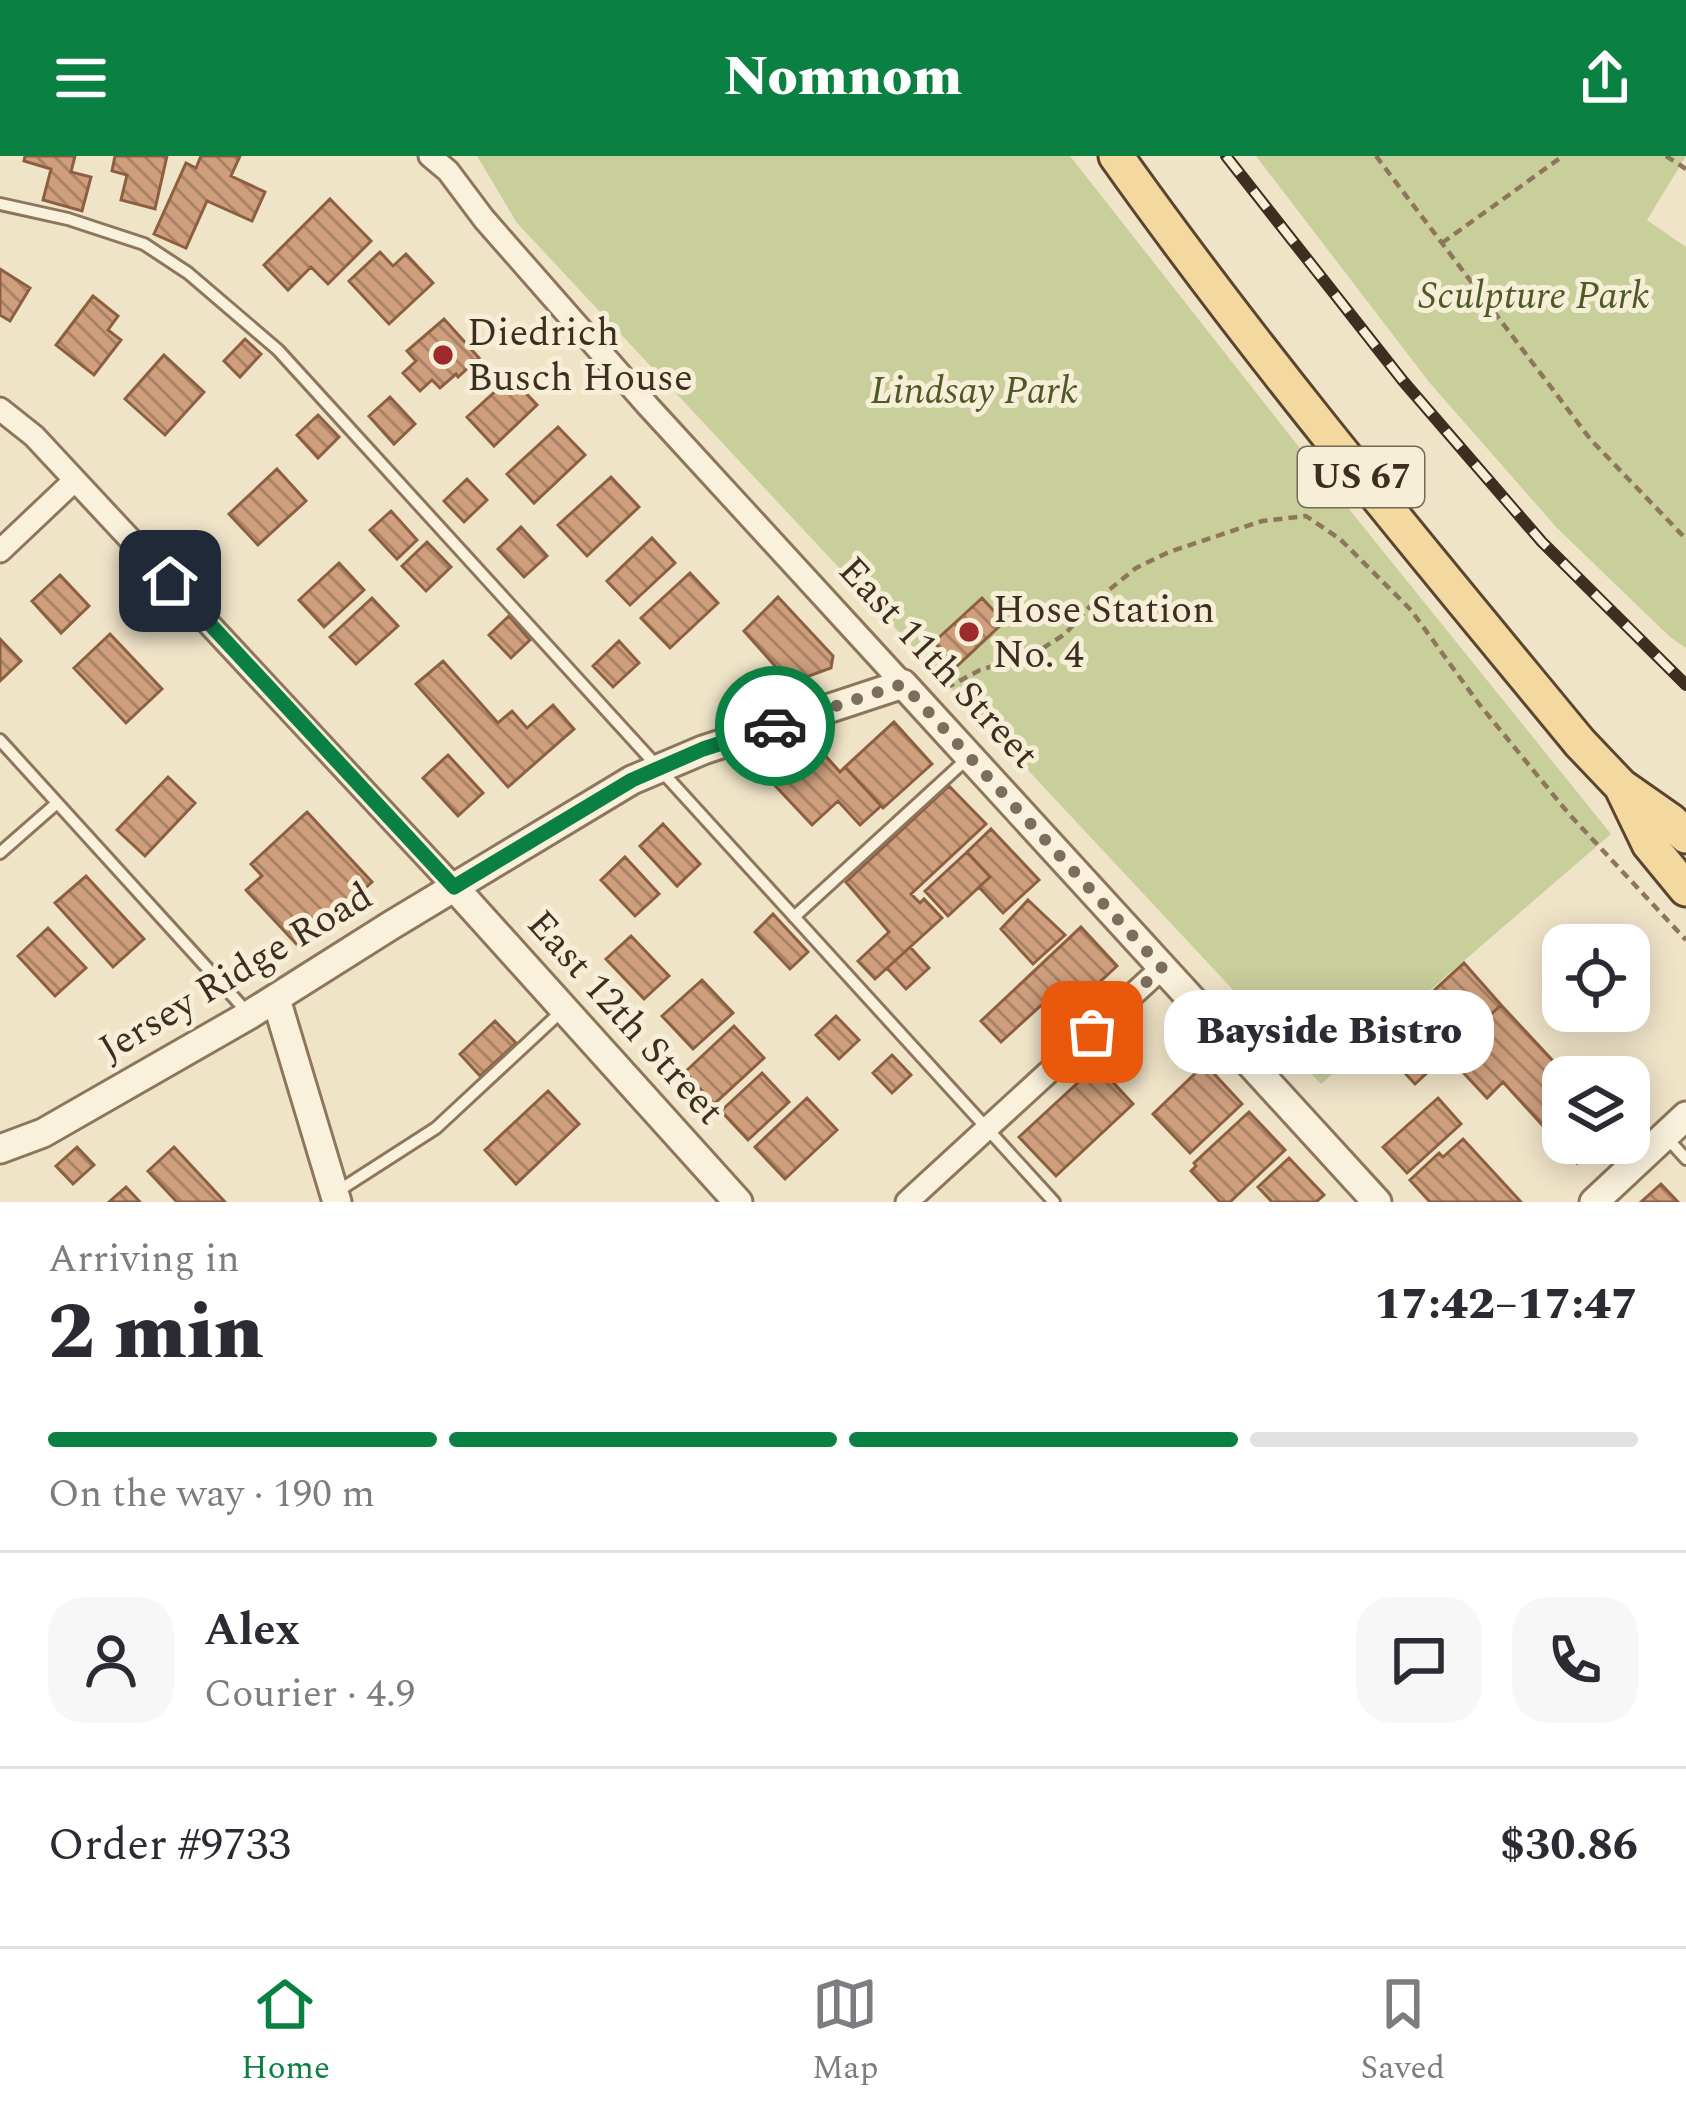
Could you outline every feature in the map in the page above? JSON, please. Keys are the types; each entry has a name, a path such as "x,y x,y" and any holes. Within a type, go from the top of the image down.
{"main road":[{"name":"US 67","path":"1116,156 1274,368 1580,743 1621,786 1686,836"},
{"name":"US 67","path":"1621,786 1649,844 1686,889"}],"street":[{"name":"East 11th Street","path":"430,156 448,163 484,219 633,389 1377,1202"},
{"path":"0,409 75,479 454,887"},
{"path":"0,551 75,479"},
{"name":"Jersey Ridge Road","path":"0,1149 43,1133 250,1015 632,780 703,749 912,693"},
{"name":"East 12th Street","path":"454,887 738,1202"},
{"path":"907,1202 1162,968"},
{"path":"276,999 331,1200"},
{"path":"1594,1202 1686,1116"}],"lane":[{"path":"0,204 145,244 188,273 278,350 1054,1202"},
{"path":"0,740 250,1015"},
{"path":"794,917 971,755"},
{"path":"0,853 57,802"},
{"path":"331,1200 436,1128 564,1010"},
{"path":"1665,1136 1686,1159"}],"path":[{"path":"1376,156 1591,440 1686,539"},
{"path":"1442,243 1563,156"},
{"path":"1666,156 1686,169"},
{"path":"912,693 1037,652 1065,634 1136,568 1169,552 1262,521 1306,516 1340,539 1411,610 1479,704 1569,814 1686,940"}],"green space":[{"name":"Lindsay Park","path":"477,156 1070,156 1611,834 1321,1084 517,223"},
{"name":"Sculpture Park","path":"1256,156 1686,156 1647,220 1686,247 1686,648 1557,528 1429,382"}],"building":[{"path":"25,156 75,156 71,172 91,177 82,211 43,200 51,169 24,161"},
{"path":"115,156 167,156 155,209 121,200 127,175 112,171"},
{"path":"201,156 240,156 231,176 265,192 252,221 207,201 186,248 154,234 186,163 196,168"},
{"path":"330,199 371,241 328,284 311,267 288,290 264,265"},
{"path":"380,252 393,266 406,254 433,283 389,324 349,281"},
{"path":"0,269 30,288 10,321 0,315"},
{"path":"93,296 118,316 108,330 121,340 94,375 56,345"},
{"name":"Diedrich Busch House","path":"444,319 479,358 440,388 432,380 420,391 403,373 416,361 407,351"},
{"path":"245,339 261,354 240,377 224,361"},
{"path":"164,355 204,392 165,435 125,399"},
{"path":"511,377 537,405 494,446 467,417"},
{"path":"390,397 415,424 394,444 369,416"},
{"path":"318,415 339,437 318,458 297,435"},
{"path":"558,427 585,455 534,503 507,474"},
{"path":"277,469 306,501 258,545 229,514"},
{"path":"611,477 639,507 587,556 558,525"},
{"path":"467,479 487,500 464,522 444,501"},
{"path":"391,511 417,540 397,559 370,530"},
{"path":"521,527 547,556 524,577 498,549"},
{"path":"652,538 675,563 630,605 607,581"},
{"path":"427,542 451,567 426,591 402,566"},
{"path":"339,563 364,590 324,627 299,600"},
{"path":"690,573 718,603 670,648 641,618"},
{"path":"60,575 89,606 61,633 32,601"},
{"path":"778,597 833,656 831,668 790,683 744,631"},
{"path":"372,598 398,626 356,664 330,637"},
{"name":"Hose Station No. 4","path":"982,598 1004,622 956,667 934,642"},
{"path":"509,616 530,640 511,658 489,635"},
{"path":"110,634 162,689 126,723 74,668"},
{"path":"0,639 21,661 0,681"},
{"path":"619,641 639,663 613,687 593,666"},
{"path":"443,661 498,723 512,711 527,728 553,705 574,729 508,787 416,684"},
{"path":"894,722 932,764 883,808 845,767"},
{"path":"822,752 840,772 845,767 881,806 860,825 838,801 812,825 767,777"},
{"path":"448,755 483,793 458,816 423,778"},
{"path":"168,777 195,803 145,856 117,830"},
{"path":"949,786 986,824 911,894 920,903 924,899 942,918 875,979 858,961 889,932 846,882"},
{"path":"307,812 372,882 300,948 246,890 262,876 251,864"},
{"path":"663,824 700,864 677,886 640,846"},
{"path":"991,829 1039,880 1003,913 979,887 990,877 967,852"},
{"path":"967,852 990,877 948,916 925,891"},
{"path":"625,857 659,894 635,916 601,880"},
{"path":"86,876 144,939 113,967 55,903"},
{"path":"1028,900 1065,935 1033,964 1001,929"},
{"path":"773,914 808,952 790,969 755,932"},
{"path":"1081,927 1117,966 1076,1004 1060,988 1001,1042 981,1021"},
{"path":"48,928 86,968 55,996 18,956"},
{"path":"631,936 669,976 644,999 606,959"},
{"path":"910,947 929,968 906,989 887,968"},
{"path":"1464,963 1501,1005 1415,1084 1377,1043"},
{"path":"702,980 733,1013 693,1049 662,1016"},
{"path":"1501,1005 1548,1056 1542,1056 1542,1125 1503,1082 1487,1098 1447,1055"},
{"path":"836,1016 859,1040 839,1059 816,1035"},
{"path":"495,1021 516,1043 480,1076 460,1054"},
{"path":"734,1026 764,1058 714,1104 685,1072"},
{"path":"892,1055 911,1075 892,1093 873,1073"},
{"path":"1205,1064 1242,1104 1190,1153 1153,1114"},
{"path":"1097,1065 1133,1104 1056,1176 1019,1137"},
{"path":"762,1073 789,1102 748,1140 721,1111"},
{"path":"548,1091 579,1124 516,1184 485,1150"},
{"path":"807,1098 837,1130 785,1179 755,1147"},
{"path":"1438,1098 1461,1124 1407,1173 1383,1147"},
{"path":"1249,1112 1285,1150 1230,1202 1220,1202 1191,1171"},
{"path":"1463,1139 1521,1202 1430,1202 1410,1180 1439,1153 1443,1157"},
{"path":"77,1147 94,1165 73,1184 56,1166"},
{"path":"174,1147 225,1202 177,1202 148,1171"},
{"path":"1289,1158 1324,1195 1316,1202 1272,1202 1258,1187"},
{"path":"1661,1184 1678,1202 1641,1202"},
{"path":"126,1187 140,1202 109,1202"}],"railway":[{"path":"1226,156 1403,381 1542,542 1686,685"}],"way so far":[{"path":"775,726 903,684 1162,968 1092,1032"}],"place":[{"name":"Diedrich Busch House","path":"443,355"},
{"name":"Hose Station No. 4","path":"969,632"},
{"name":"Bayside Bistro","path":"1092,1032"}],"route":[{"path":"170,581 454,887 632,780 703,749 775,726"}]}
